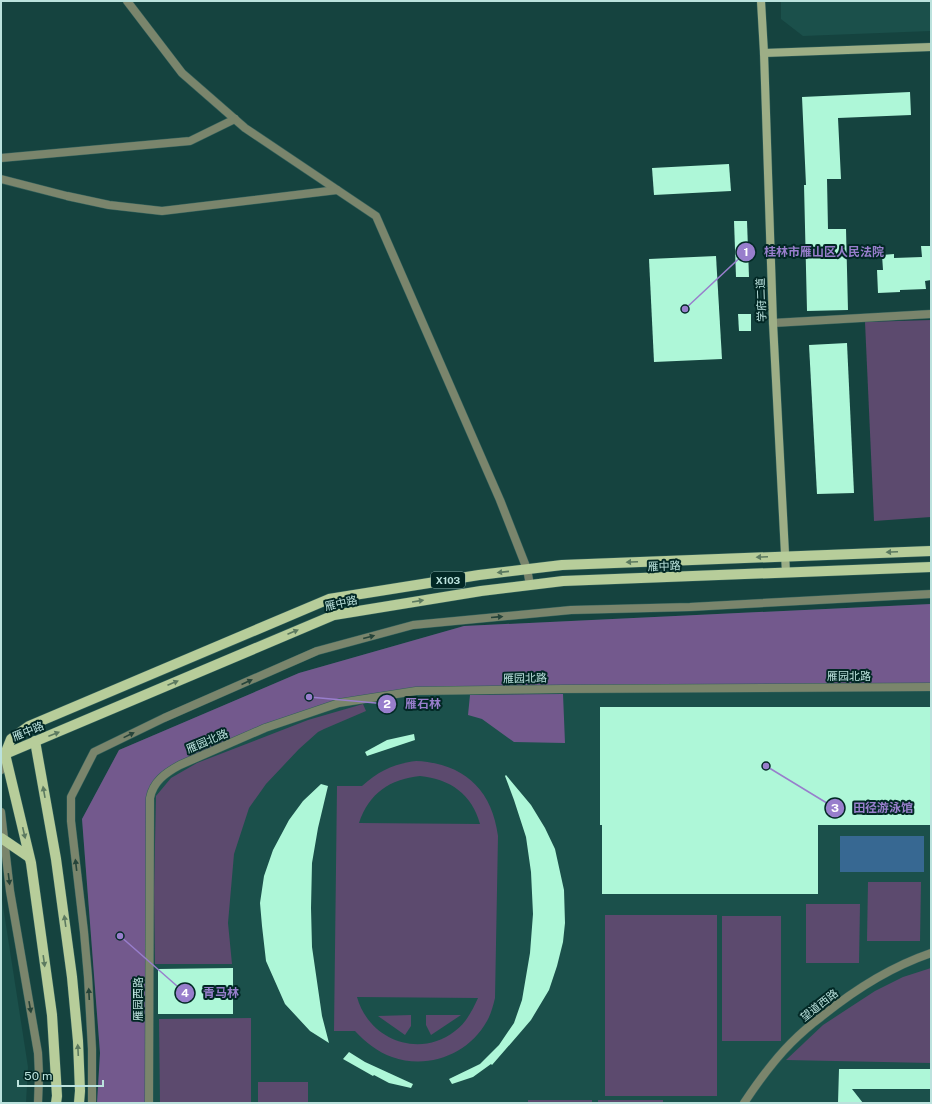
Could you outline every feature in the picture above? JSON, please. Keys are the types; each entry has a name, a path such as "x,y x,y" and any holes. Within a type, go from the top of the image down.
{"main road":[{"name":"雁中路","path":"3,755 11,740 29,726 329,599 479,575 562,565 931,551"},
{"name":"雁中路","path":"3,755 334,615 481,591 563,581 931,567"},
{"path":"36,741 56,860 72,977 78,1041 79,1103"},
{"path":"3,755 30,857 52,1016 57,1096 56,1103"},
{"path":"3,839 30,857"}],"street":[{"path":"127,1 182,73 244,128 376,216 500,500 527,569 530,585"},
{"name":"学府二道","path":"761,1 773,323 786,573"},
{"path":"764,53 931,47"},
{"path":"1,158 190,141 235,119"},
{"path":"1,179 66,196 109,205 162,211 337,190"},
{"path":"773,323 931,314"},
{"path":"92,1103 92,1049 88,977 72,821 71,797 94,752 164,718 317,651 413,625 571,610 690,607 931,594"},
{"name":"雁园北路","path":"150,798 154,785 170,770 265,728 339,703 416,691 931,687"},
{"path":"1,770 3,755"},
{"name":"雁园西路","path":"149,1103 150,798"},
{"path":"1,812 10,891 38,1053 38,1103"},
{"name":"望道西路","path":"744,1103 756,1084 791,1043 833,1007 877,977 931,953"}],"shaded area":[{"path":"781,1 931,1 931,31 803,36 781,19"},
{"path":"931,320 931,517 874,521 865,322"},
{"path":"931,604 931,1103 97,1103 100,1053 82,819 119,750 299,673 464,626"},
{"path":"931,604 931,687 416,691 339,703 180,765 154,785 149,1103 97,1103 100,1053 82,819 119,750 299,673 464,626"},
{"path":"563,694 565,743 514,742 482,719 468,715 470,695"},
{"path":"363,704 366,711 318,732 299,749 266,784 249,808 234,854 228,923 232,964 155,964 154,891 156,796 171,778 197,763 308,720"},
{"path":"416,761 448,767 461,773 472,782 482,792 489,805 495,819 498,836 495,998 491,1013 479,1033 459,1050 433,1060 420,1062 406,1061 387,1055 372,1046 355,1031 334,1031 337,786 362,786 374,776 393,766","holes":["420,776 441,781 458,790 471,804 480,824 359,823 363,812 369,803 382,789 399,780","357,997 478,998 466,1020 455,1031 441,1039 426,1044 411,1044 397,1041 384,1034 372,1024 363,1012"]},
{"path":"868,882 921,882 920,941 867,941"},
{"path":"1,893 28,1067 26,1103 1,1103"},
{"path":"806,904 860,904 859,963 806,963"},
{"path":"605,915 717,915 717,1096 605,1096"},
{"path":"722,916 781,916 781,1041 722,1041"},
{"path":"931,968 931,1063 786,1060 823,1025 875,991 903,977"},
{"path":"411,1015 411,1026 405,1035 378,1016"},
{"path":"426,1015 461,1015 431,1035 426,1025"},
{"path":"251,1018 251,1103 160,1103 159,1019"},
{"path":"258,1082 308,1082 308,1103 258,1103"},
{"path":"528,1100 592,1100 592,1103 528,1103"},
{"path":"598,1100 663,1100 663,1103 598,1103"}],"water":[{"path":"840,836 924,836 924,872 840,872"}],"building":[{"path":"910,92 911,115 838,118 841,179 827,179 828,229 846,229 848,310 807,311 804,185 806,185 802,97"},
{"path":"729,164 731,191 654,195 652,168"},
{"path":"734,221 747,221 749,277 736,277"},
{"path":"921,246 931,246 931,280 925,281 926,289 878,293 877,270 883,270 882,255 894,254 894,258 922,257"},
{"path":"716,256 722,359 654,362 649,259"},
{"path":"738,314 751,314 751,331 739,331"},
{"path":"847,343 854,493 817,494 809,345"},
{"path":"600,707 931,707 931,825 818,825 818,894 602,894 602,825 600,825"},
{"path":"414,734 415,740 367,756 365,752 387,740"},
{"path":"506,775 531,805 545,828 555,849 564,890 565,923 563,942 549,990 531,1020 492,1065 491,1064 473,1077 452,1084 449,1079 480,1064 499,1045 514,1023 522,1000 530,953 533,914 531,872 526,837 505,776"},
{"path":"321,784 328,786 318,828 312,863 312,947 322,1016 329,1043 310,1031 285,1004 266,961 260,903 264,876 273,850 289,820 303,801"},
{"path":"233,968 233,1014 158,1014 158,969"},
{"path":"349,1052 365,1062 413,1084 411,1088 389,1083 343,1059"},
{"path":"839,1069 931,1069 931,1089 852,1089 863,1103 838,1103"}],"place":[{"name":"桂林市雁山区人民法院","path":"685,309"},
{"name":"雁石林","path":"309,697"},
{"name":"田径游泳馆","path":"766,766"},
{"name":"青马林","path":"120,936"}]}
